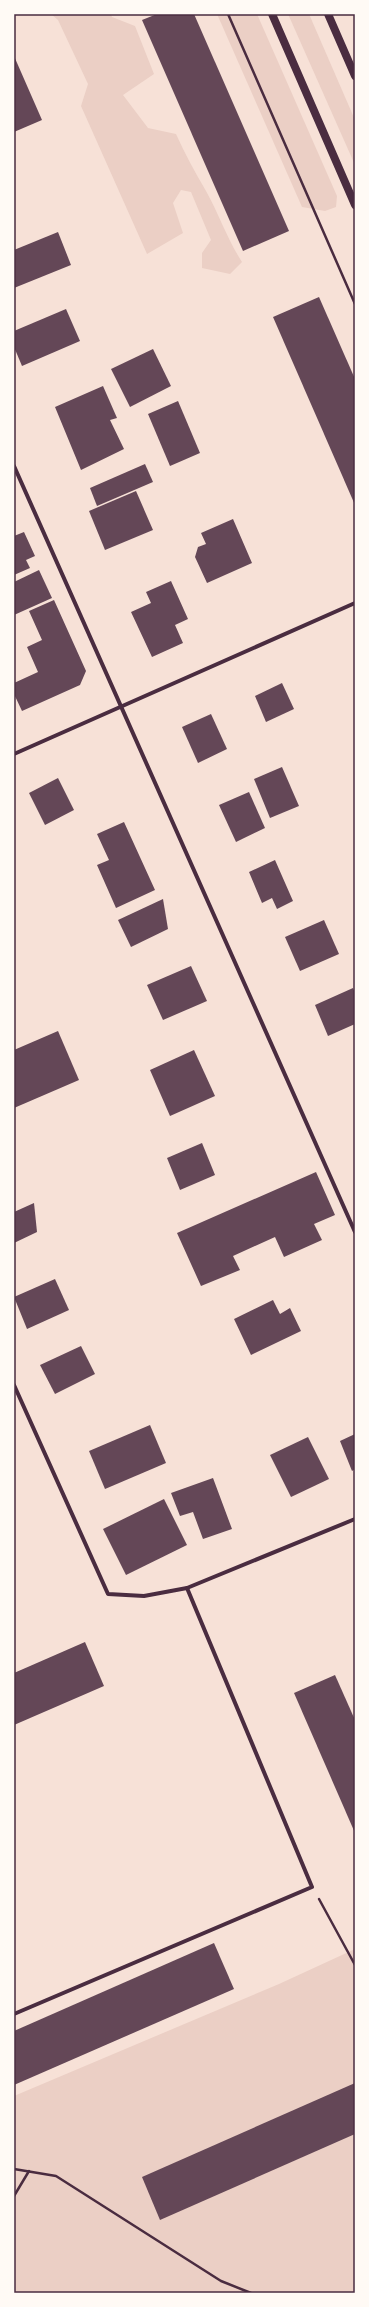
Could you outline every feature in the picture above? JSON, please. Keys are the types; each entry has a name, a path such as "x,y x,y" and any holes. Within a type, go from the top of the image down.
{"main road":[{"path":"272,14 355,205"},
{"path":"328,14 355,76"}],"street":[{"path":"14,466 355,1232"},
{"path":"14,754 355,603"},
{"path":"14,1386 108,1594 144,1596 187,1588 355,1519"},
{"path":"14,2014 312,1887 187,1588"}],"path":[{"path":"228,14 355,304"},
{"path":"312,1887 355,1965"},
{"path":"14,2168 56,2176 221,2282 250,2293"},
{"path":"14,2196 29,2171"}],"shaded area":[{"path":"51,14 111,14 112,17 135,26 154,74 123,95 148,128 176,134 242,262 230,274 202,268 202,253 211,240 191,192 181,190 173,203 183,233 147,254 81,106 88,84 58,20"},
{"path":"217,14 257,14 337,196 336,207 325,211 302,207"},
{"path":"288,14 309,14 355,120 355,165"},
{"path":"355,1949 355,2293 14,2293 14,2096 279,1984"}],"building":[{"path":"157,14 194,14 289,231 243,251 142,20"},
{"path":"14,56 42,120 14,132"},
{"path":"58,232 71,265 14,288 14,250"},
{"path":"319,297 355,379 355,505 273,317"},
{"path":"66,309 80,341 22,366 14,347 14,331"},
{"path":"153,349 171,386 130,407 111,369"},
{"path":"103,386 117,418 110,420 124,449 81,470 55,407"},
{"path":"178,401 200,453 170,466 148,414"},
{"path":"145,464 153,482 97,506 90,488"},
{"path":"136,491 153,530 105,550 89,511"},
{"path":"233,519 252,563 207,583 195,557 198,547 206,544 201,533"},
{"path":"24,532 35,556 26,560 30,568 14,575 14,536"},
{"path":"39,570 52,598 14,615 14,582"},
{"path":"171,581 188,619 175,625 183,643 152,657 131,612 151,603 146,592"},
{"path":"54,600 86,671 80,685 22,711 14,694 14,683 38,672 27,647 42,640 29,611"},
{"path":"282,683 294,709 266,722 255,696"},
{"path":"211,714 227,749 198,763 182,727"},
{"path":"282,767 299,806 270,818 254,779"},
{"path":"58,778 74,810 45,825 29,793"},
{"path":"249,792 265,828 236,842 219,805"},
{"path":"124,822 155,890 116,908 97,865 109,860 97,834"},
{"path":"275,860 293,901 277,909 272,898 262,903 249,872"},
{"path":"163,899 168,929 131,947 118,920"},
{"path":"324,920 339,954 300,971 285,937"},
{"path":"191,966 207,1001 163,1020 147,985"},
{"path":"353,988 355,993 355,1024 328,1036 315,1005"},
{"path":"58,1031 79,1080 14,1108 14,1050"},
{"path":"194,1050 215,1096 170,1116 150,1070"},
{"path":"202,1143 215,1175 180,1190 167,1158"},
{"path":"316,1172 335,1215 314,1224 322,1240 284,1257 275,1237 233,1256 240,1270 201,1286 177,1233"},
{"path":"34,1203 37,1232 14,1243 14,1212"},
{"path":"55,1279 69,1310 27,1329 14,1297"},
{"path":"273,1300 280,1314 290,1308 301,1331 251,1355 234,1319"},
{"path":"81,1346 95,1374 55,1394 40,1365"},
{"path":"150,1425 166,1463 105,1489 89,1451"},
{"path":"355,1434 355,1469 352,1471 340,1441"},
{"path":"308,1437 329,1479 291,1497 270,1455"},
{"path":"213,1478 232,1529 203,1539 193,1512 180,1516 171,1493"},
{"path":"164,1499 187,1545 126,1575 103,1529"},
{"path":"85,1642 104,1686 14,1725 14,1673"},
{"path":"335,1675 355,1720 355,1833 294,1693"},
{"path":"214,1943 234,1989 14,2085 14,2031"},
{"path":"355,2083 355,2134 160,2220 142,2177"}]}
